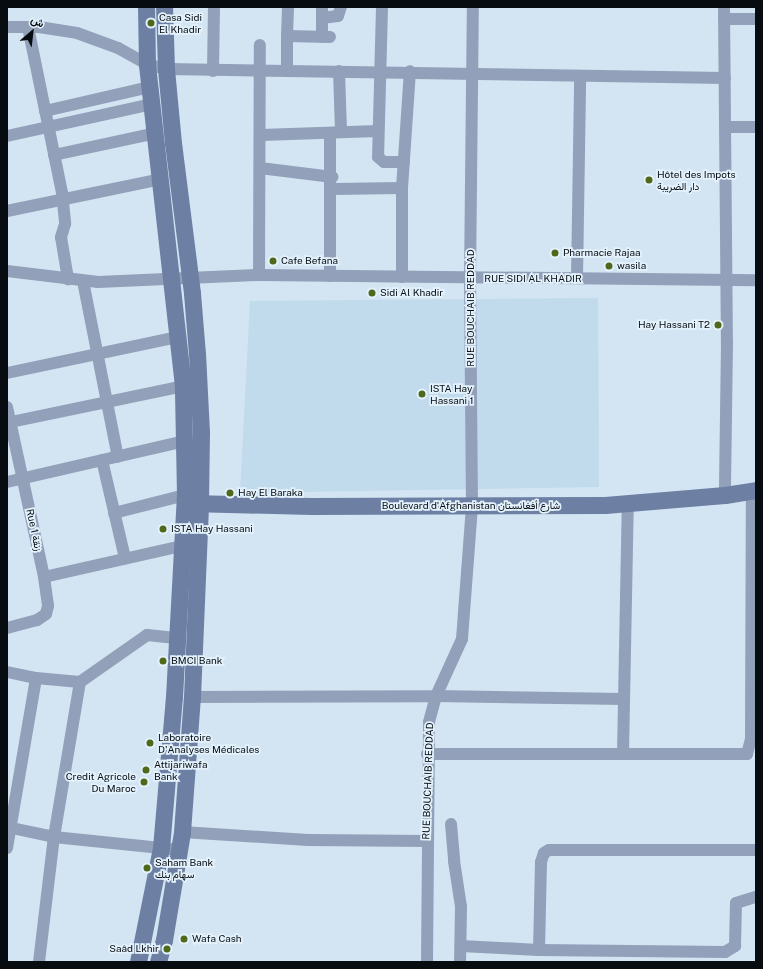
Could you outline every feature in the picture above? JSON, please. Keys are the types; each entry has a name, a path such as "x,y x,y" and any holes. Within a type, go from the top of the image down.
{"main road":[{"path":"146,7 147,64 156,133 183,386 184,441 190,500 192,697 180,850 158,962"},
{"path":"138,962 161,848 178,638 182,546 201,432 189,277 166,69 164,7"},
{"name":"Boulevard d'Afghanistan شارع أفغانستان","path":"190,500 311,506 628,504 725,496 754,490"}],"street":[{"path":"213,71 214,7"},
{"path":"287,71 288,7"},
{"path":"287,36 326,37 322,13 338,16 341,7"},
{"path":"382,7 378,71 379,158 384,162 404,162"},
{"name":"RUE BOUCHAIB REDDAD","path":"427,962 426,840 429,722 436,696 462,639 472,506 470,279 473,7"},
{"path":"724,7 727,280 725,496"},
{"path":"724,19 756,19"},
{"path":"7,27 28,27 77,33 118,48 147,64 166,69 213,71 410,71 580,76 725,78"},
{"path":"28,27 62,200 65,224 61,237 68,279"},
{"path":"258,275 261,135 260,45"},
{"path":"330,276 332,183 339,71"},
{"path":"402,277 402,188 410,71"},
{"path":"577,278 580,76"},
{"path":"45,111 150,87"},
{"path":"7,136 152,104"},
{"path":"726,127 756,126"},
{"path":"261,135 378,131"},
{"path":"54,155 156,133"},
{"path":"260,168 332,183 402,188"},
{"path":"7,211 161,179"},
{"name":"RUE SIDI AL KHADIR","path":"7,271 83,281 258,275 470,279 577,278 756,280"},
{"path":"83,281 118,456"},
{"path":"7,373 178,337"},
{"path":"11,422 183,386"},
{"name":"Rue 1 زنقة","path":"7,407 44,577 48,606 46,614 37,620 7,628"},
{"path":"7,482 184,441"},
{"path":"102,460 125,558"},
{"path":"427,754 744,755 749,752 754,490"},
{"path":"114,513 190,500"},
{"path":"623,754 628,504"},
{"path":"44,577 182,546"},
{"path":"7,672 36,678 80,682 123,650 147,635 178,638"},
{"path":"7,848 9,828 36,678"},
{"path":"39,962 54,837 80,682"},
{"path":"192,697 436,696 624,699"},
{"path":"451,824 454,861 461,907 460,962"},
{"path":"9,828 54,837 180,850"},
{"path":"182,832 308,840 426,840"},
{"path":"539,950 541,862 544,853 549,850 756,850"},
{"path":"461,946 539,950 725,952 735,946 736,904 756,897"}],"shaded area":[{"name":"ISTA Hay Hassani 1","path":"598,298 599,487 240,493 250,301"}],"place":[{"name":"Casa Sidi El Khadir","path":"151,23"},
{"name":"Hôtel des Impots دار الضريبة","path":"649,180"},
{"name":"Pharmacie Rajaa","path":"555,253"},
{"name":"Cafe Befana","path":"273,261"},
{"name":"wasila","path":"609,266"},
{"name":"Sidi Al Khadir","path":"372,293"},
{"name":"Hay Hassani T2","path":"718,325"},
{"name":"ISTA Hay Hassani 1","path":"422,394"},
{"name":"Hay El Baraka","path":"230,493"},
{"name":"ISTA Hay Hassani","path":"163,529"},
{"name":"BMCI Bank","path":"163,661"},
{"name":"Laboratoire D'Analyses Médicales","path":"150,743"},
{"name":"Attijariwafa Bank","path":"146,770"},
{"name":"Credit Agricole Du Maroc","path":"144,782"},
{"name":"Saham Bank سهام بنك","path":"147,868"},
{"name":"Wafa Cash","path":"184,939"},
{"name":"Saâd Lkhir","path":"167,949"}]}
